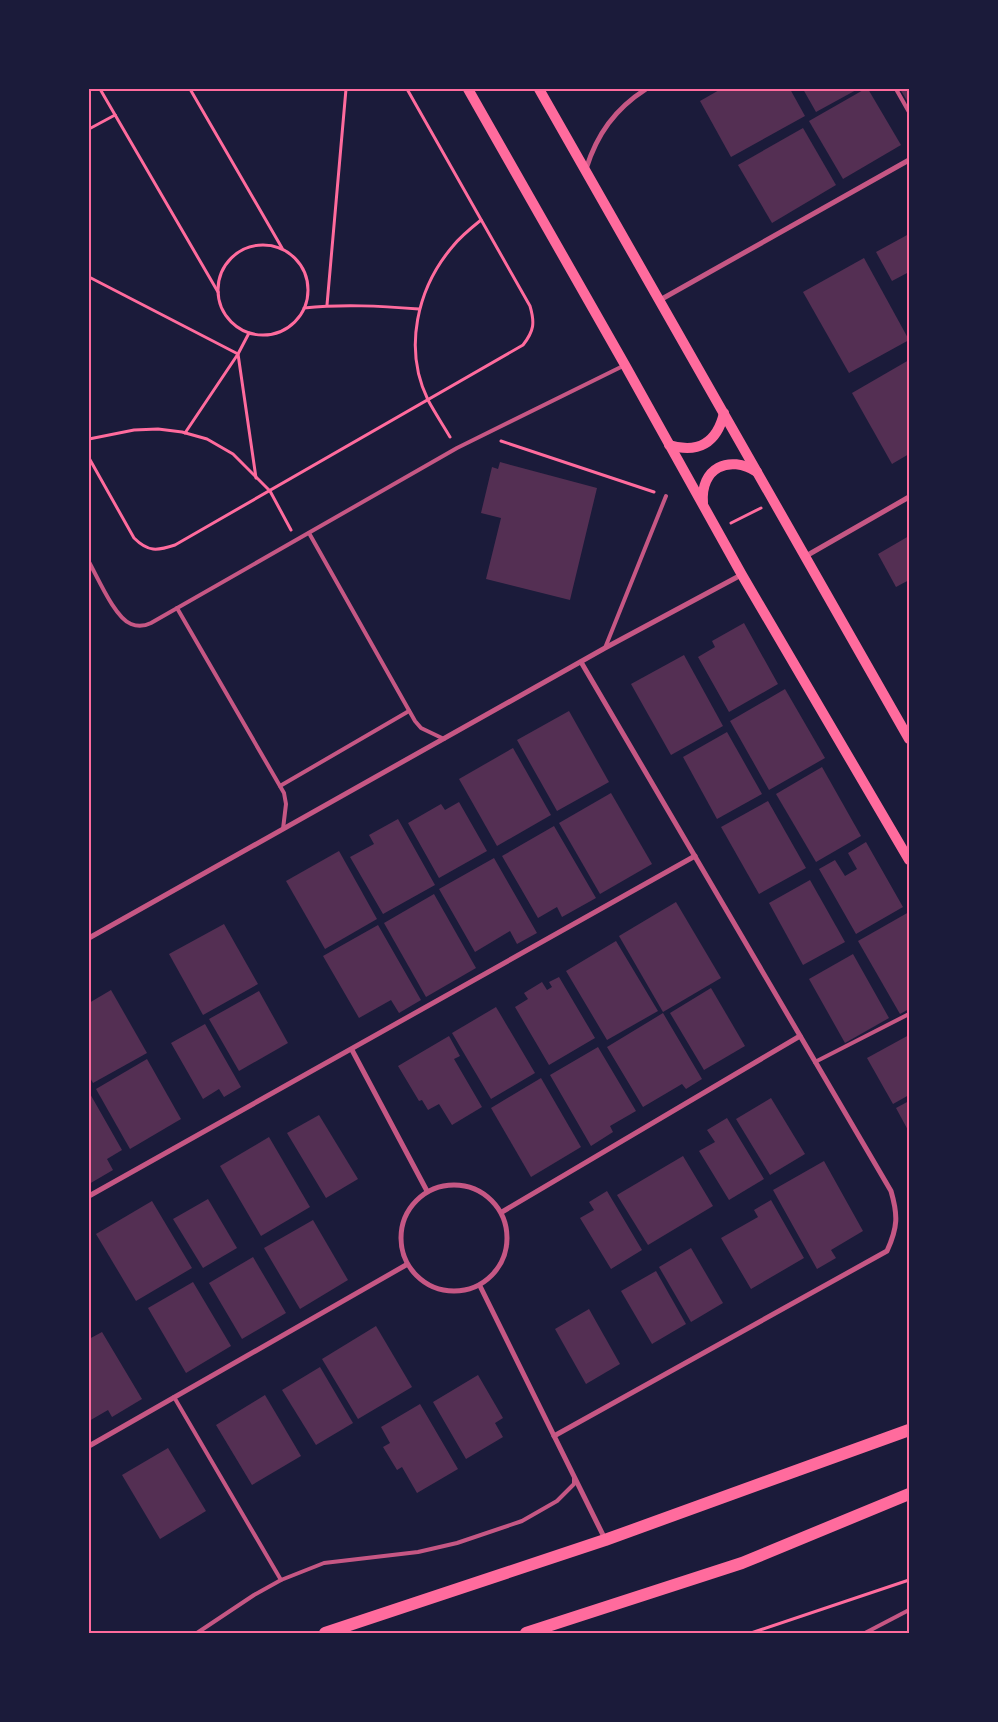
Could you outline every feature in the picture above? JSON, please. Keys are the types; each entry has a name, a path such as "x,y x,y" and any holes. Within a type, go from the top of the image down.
{"main road":[{"path":"468,89 625,364 703,506 909,860"},
{"path":"539,89 909,739"},
{"path":"669,445 693,448 705,444 715,436 721,426 724,413"},
{"path":"703,506 702,492 707,478 718,468 732,463 746,465 758,472"},
{"path":"325,1633 605,1540 909,1430"},
{"path":"526,1633 742,1563 909,1494"}],"street":[{"path":"586,169 599,135 608,122 633,97 646,89"},
{"path":"660,300 909,160"},
{"path":"806,556 909,497"},
{"path":"89,938 605,648 742,574"},
{"path":"554,1436 887,1251 894,1235 897,1221 896,1206 891,1191 581,662"},
{"path":"89,1196 695,856"},
{"path":"502,1212 800,1036"},
{"path":"352,1050 427,1191"},
{"path":"448,1185 469,1186 488,1196 502,1212 508,1232 506,1253 496,1272 480,1286 460,1292 439,1290 420,1281 406,1265 400,1245 402,1224 411,1205 427,1191 448,1185"},
{"path":"89,1446 406,1265"},
{"path":"480,1286 605,1540"}],"lane":[{"path":"896,89 909,112"},
{"path":"89,562 117,612 131,624 144,626 457,448 625,364"},
{"path":"605,648 666,496"},
{"path":"309,533 421,728 444,739"},
{"path":"177,608 284,793 286,804 283,829"},
{"path":"280,786 410,711"},
{"path":"815,1062 909,1014"},
{"path":"174,1397 281,1580"},
{"path":"197,1633 254,1595 281,1580 324,1563 418,1552 457,1543 522,1521 557,1501 574,1484 574,1477"},
{"path":"865,1633 909,1610"}],"path":[{"path":"100,89 218,293 221,307 229,320 241,329 262,335 275,333 287,328 297,319 304,308 308,297 308,286 304,271 295,258 282,249 264,245 246,248 231,259 221,274 218,293"},
{"path":"190,89 282,249"},
{"path":"327,306 346,89"},
{"path":"89,458 134,538 142,546 152,550 163,549 175,545 523,345 533,328 530,306 407,89"},
{"path":"89,129 115,115"},
{"path":"457,448 428,400 417,367 415,344 419,309 429,281 453,246 481,220"},
{"path":"89,277 238,354"},
{"path":"304,308 374,305 419,309"},
{"path":"185,433 238,354 249,332"},
{"path":"238,354 256,478"},
{"path":"89,439 114,432 158,429 207,439 233,454 270,491 296,540"},
{"path":"483,435 666,496"},
{"path":"717,530 775,501"},
{"path":"752,1633 909,1580"}],"building":[{"path":"721,89 790,89 805,116 731,157 700,101"},
{"path":"803,89 858,89 816,112"},
{"path":"868,89 901,145 843,179 809,121"},
{"path":"900,89 909,89 909,104"},
{"path":"803,128 836,185 772,223 738,165"},
{"path":"909,234 909,272 892,281 876,252"},
{"path":"864,258 909,340 849,373 803,292"},
{"path":"909,360 909,454 892,464 852,393"},
{"path":"500,462 597,488 570,600 486,579 501,518 481,513 492,467 498,469"},
{"path":"909,536 909,580 896,587 878,554"},
{"path":"744,623 778,684 729,712 698,657 715,647 712,641"},
{"path":"684,655 723,726 671,755 631,684"},
{"path":"785,689 825,758 769,790 730,721"},
{"path":"569,711 609,782 557,811 517,740"},
{"path":"727,732 762,794 717,819 683,757"},
{"path":"513,748 551,815 497,846 459,779"},
{"path":"822,767 861,836 816,862 776,794"},
{"path":"611,793 652,864 600,894 559,823"},
{"path":"768,801 806,868 759,894 721,827"},
{"path":"459,802 487,851 439,878 408,823 441,804 445,810"},
{"path":"398,819 435,885 383,914 350,857 374,844 369,835"},
{"path":"554,826 596,898 562,917 557,907 538,918 502,856"},
{"path":"866,842 903,907 856,934 819,869 835,860 845,876 857,869 848,853"},
{"path":"339,851 377,919 325,949 286,881"},
{"path":"494,858 537,933 517,944 510,931 475,952 439,889"},
{"path":"810,880 845,942 803,965 769,903"},
{"path":"434,894 476,968 426,997 384,923"},
{"path":"676,902 721,978 663,1012 619,936"},
{"path":"909,912 909,1009 900,1014 858,941"},
{"path":"224,924 258,984 203,1015 169,954"},
{"path":"378,925 421,1000 399,1013 391,1000 359,1018 323,956"},
{"path":"616,941 658,1011 607,1040 566,971"},
{"path":"853,954 889,1018 845,1043 809,979"},
{"path":"559,977 595,1038 549,1065 515,1007 528,999 524,993 542,982 547,990 552,987 549,982"},
{"path":"711,988 745,1046 704,1070 670,1013"},
{"path":"111,990 147,1053 93,1083 89,1076 89,1003"},
{"path":"259,991 288,1043 239,1071 209,1019"},
{"path":"496,1007 535,1073 491,1099 452,1033"},
{"path":"663,1013 702,1079 686,1089 682,1084 643,1107 607,1047"},
{"path":"205,1024 241,1087 224,1097 219,1089 203,1099 171,1043"},
{"path":"909,1035 909,1095 893,1104 867,1058"},
{"path":"449,1036 460,1056 454,1059 482,1107 452,1125 439,1104 428,1110 422,1100 419,1101 398,1066"},
{"path":"598,1047 636,1111 610,1126 613,1132 591,1146 550,1075"},
{"path":"147,1059 181,1119 130,1149 96,1089"},
{"path":"541,1078 581,1147 531,1177 491,1108"},
{"path":"89,1092 122,1150 107,1159 113,1170 89,1184"},
{"path":"771,1098 805,1154 770,1175 736,1119"},
{"path":"909,1101 909,1132 896,1108"},
{"path":"319,1115 358,1179 326,1198 287,1133"},
{"path":"727,1118 764,1179 729,1200 699,1151 715,1142 707,1130"},
{"path":"269,1137 310,1207 261,1236 220,1166"},
{"path":"683,1156 713,1206 648,1245 617,1195"},
{"path":"824,1161 863,1231 831,1250 836,1258 817,1269 773,1190"},
{"path":"607,1191 642,1250 611,1269 580,1218 594,1210 589,1202"},
{"path":"208,1199 237,1248 203,1268 173,1219"},
{"path":"771,1200 804,1258 751,1289 721,1238 758,1217 754,1210"},
{"path":"152,1201 192,1268 136,1301 96,1234"},
{"path":"313,1220 348,1280 300,1309 264,1248"},
{"path":"691,1248 723,1303 691,1322 659,1267"},
{"path":"253,1257 286,1313 242,1339 209,1283"},
{"path":"656,1271 686,1324 652,1344 621,1291"},
{"path":"193,1282 231,1346 186,1373 148,1308"},
{"path":"589,1309 620,1364 586,1384 555,1329"},
{"path":"376,1326 412,1387 358,1419 322,1359"},
{"path":"102,1332 142,1399 112,1417 108,1410 89,1421 89,1339"},
{"path":"320,1367 353,1423 316,1445 282,1390"},
{"path":"478,1375 503,1418 495,1423 503,1437 466,1459 433,1402"},
{"path":"265,1395 301,1456 252,1485 216,1425"},
{"path":"420,1404 458,1469 417,1493 402,1467 397,1470 383,1447 390,1443 381,1427"},
{"path":"168,1448 206,1511 160,1539 122,1475"}]}
